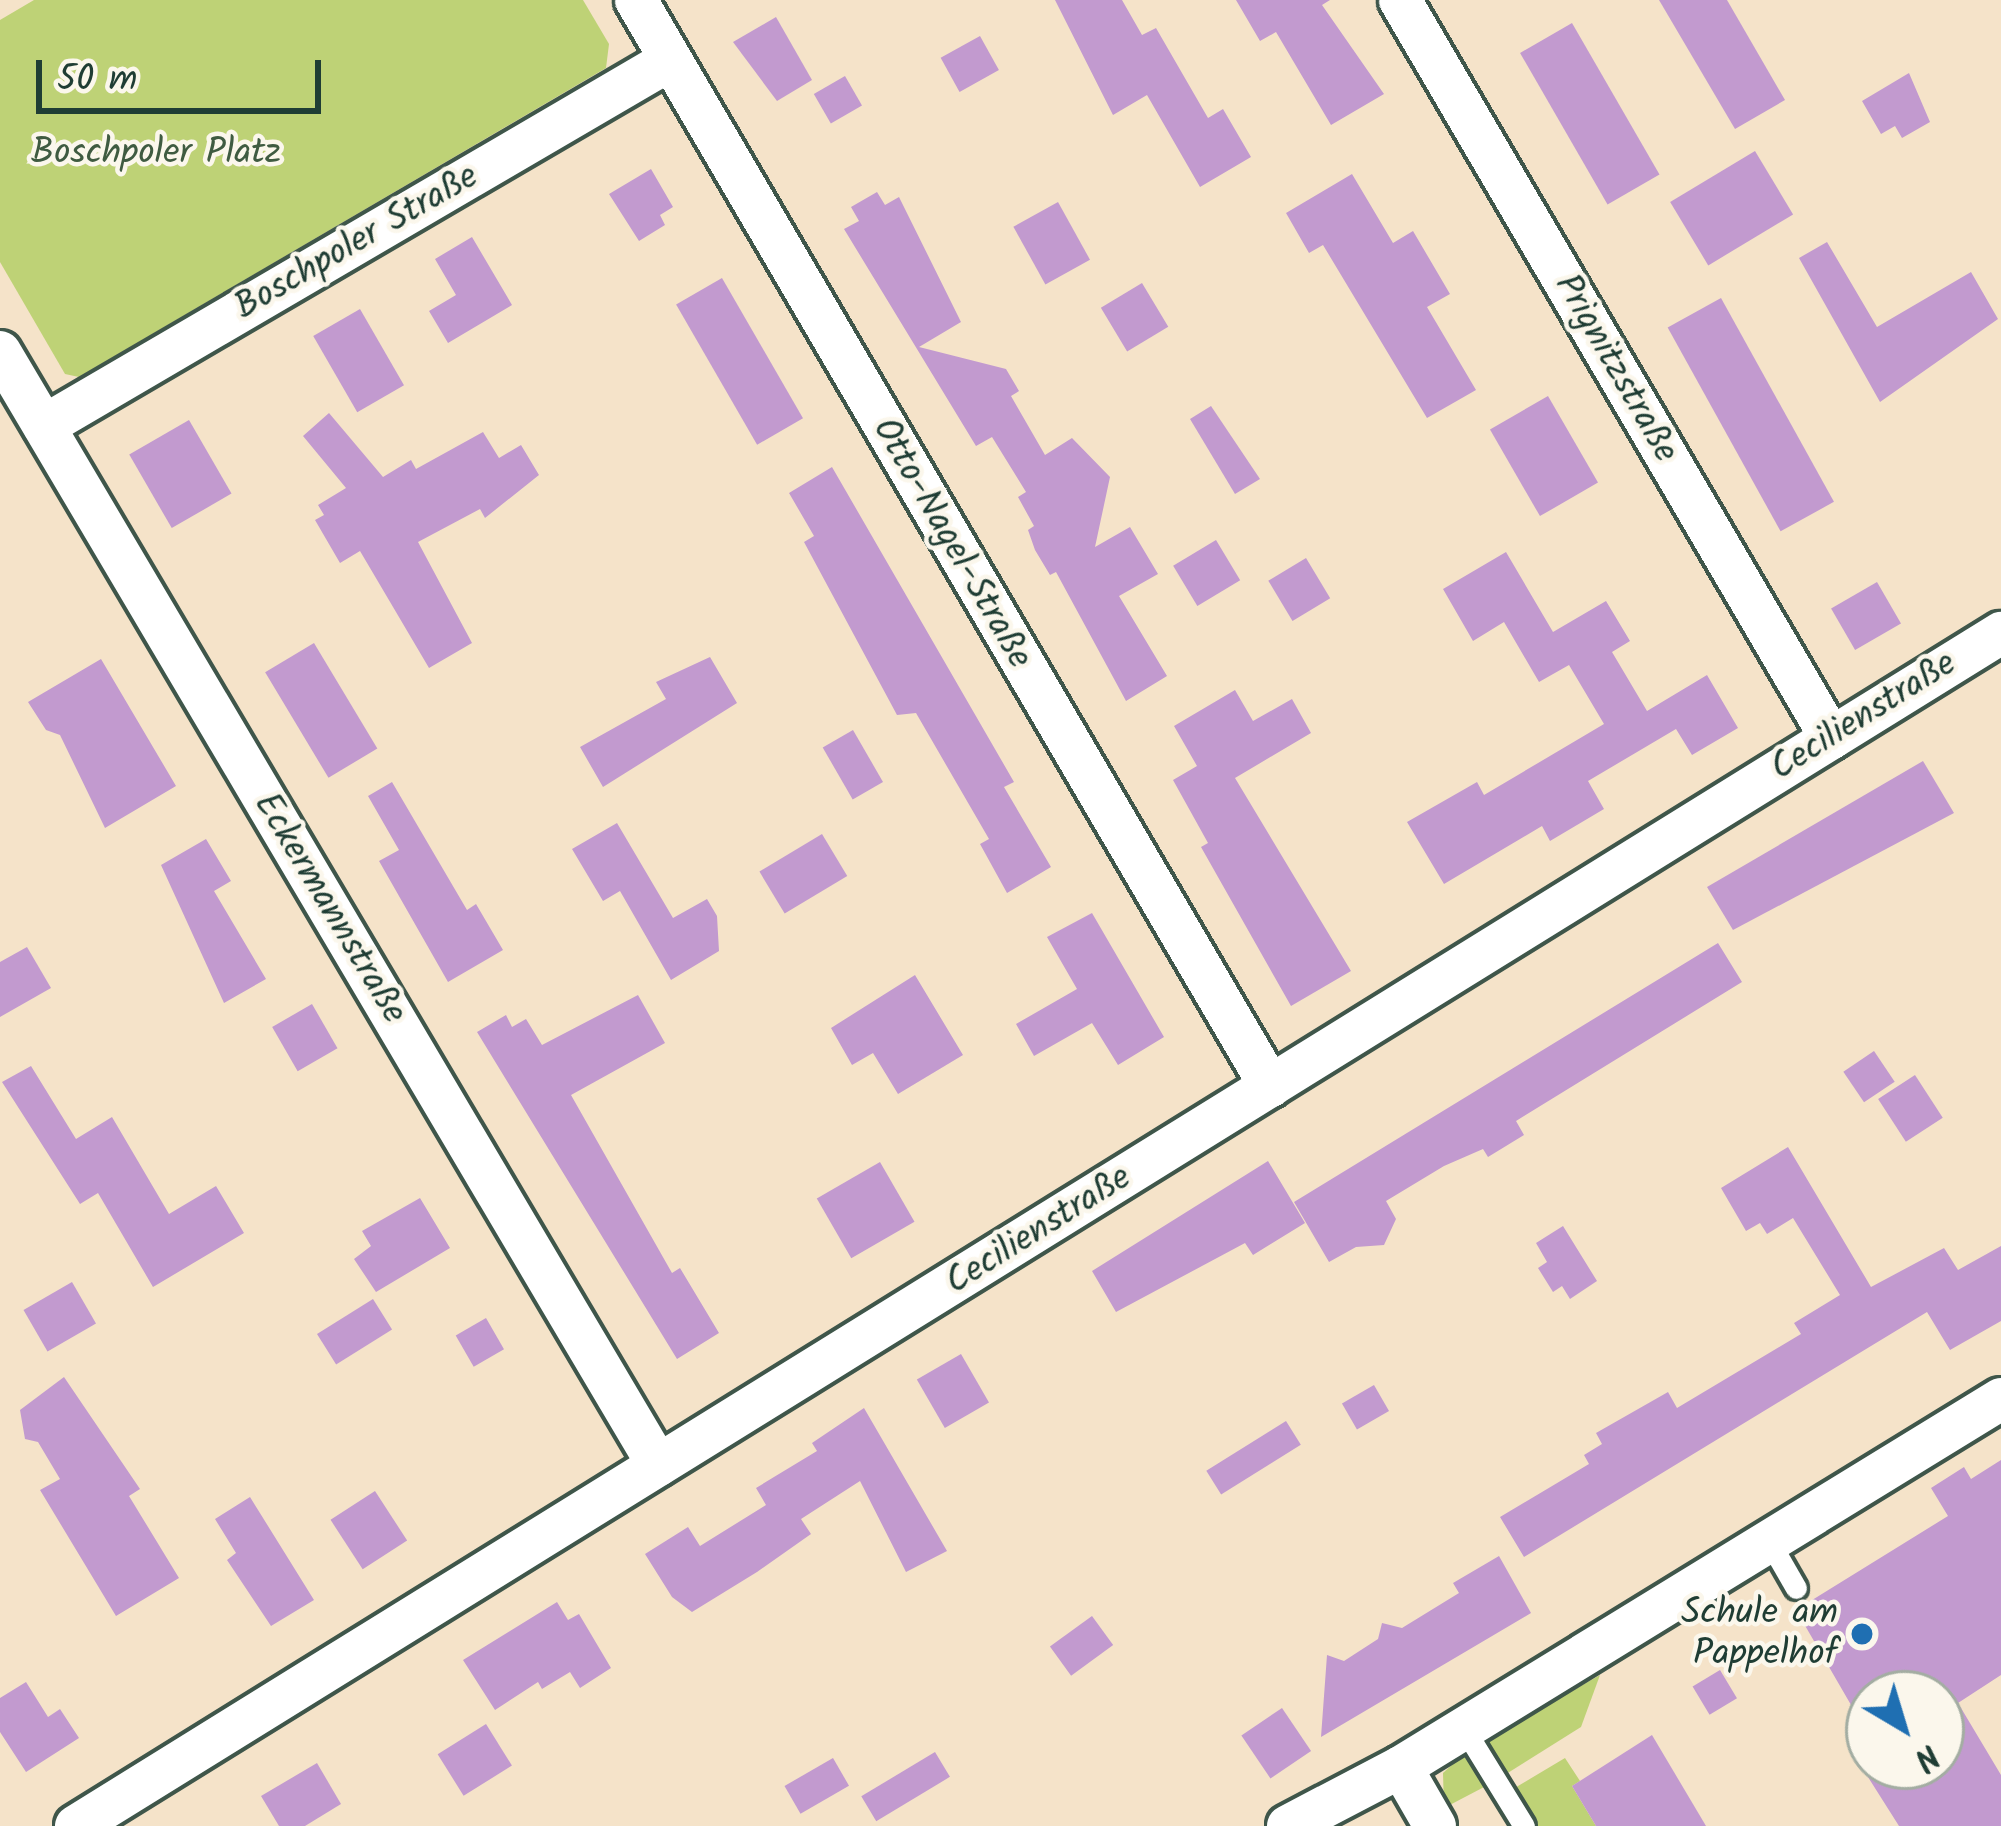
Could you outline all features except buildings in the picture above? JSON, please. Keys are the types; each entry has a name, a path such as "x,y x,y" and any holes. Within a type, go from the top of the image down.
{"street":[{"name":"Otto-Nagel-Straße","path":"636,0 1270,1086"},
{"name":"Prignitzstraße","path":"1400,0 1831,738"},
{"name":"Boschpoler Straße","path":"44,426 670,60"},
{"name":"Eckermannstraße","path":"0,352 658,1466"},
{"name":"Cecilienstraße","path":"76,1826 2001,633"},
{"path":"1288,1826 1401,1767 2001,1399"},
{"path":"1401,1767 1435,1826"}],"lane":[{"path":"1769,1541 1796,1588"},
{"path":"1463,1727 1524,1826"}],"green space":[{"name":"Boschpoler Platz","path":"34,0 583,0 609,44 606,68 79,377 65,374 0,262 0,20"},
{"path":"1600,1675 1581,1727 1503,1776 1482,1742"},
{"path":"1466,1752 1486,1786 1444,1808 1443,1773"},
{"path":"1565,1758 1580,1781 1572,1786 1596,1826 1534,1826 1513,1789"}],"place":[{"name":"Schule am Pappelhof","path":"1862,1634"}]}
